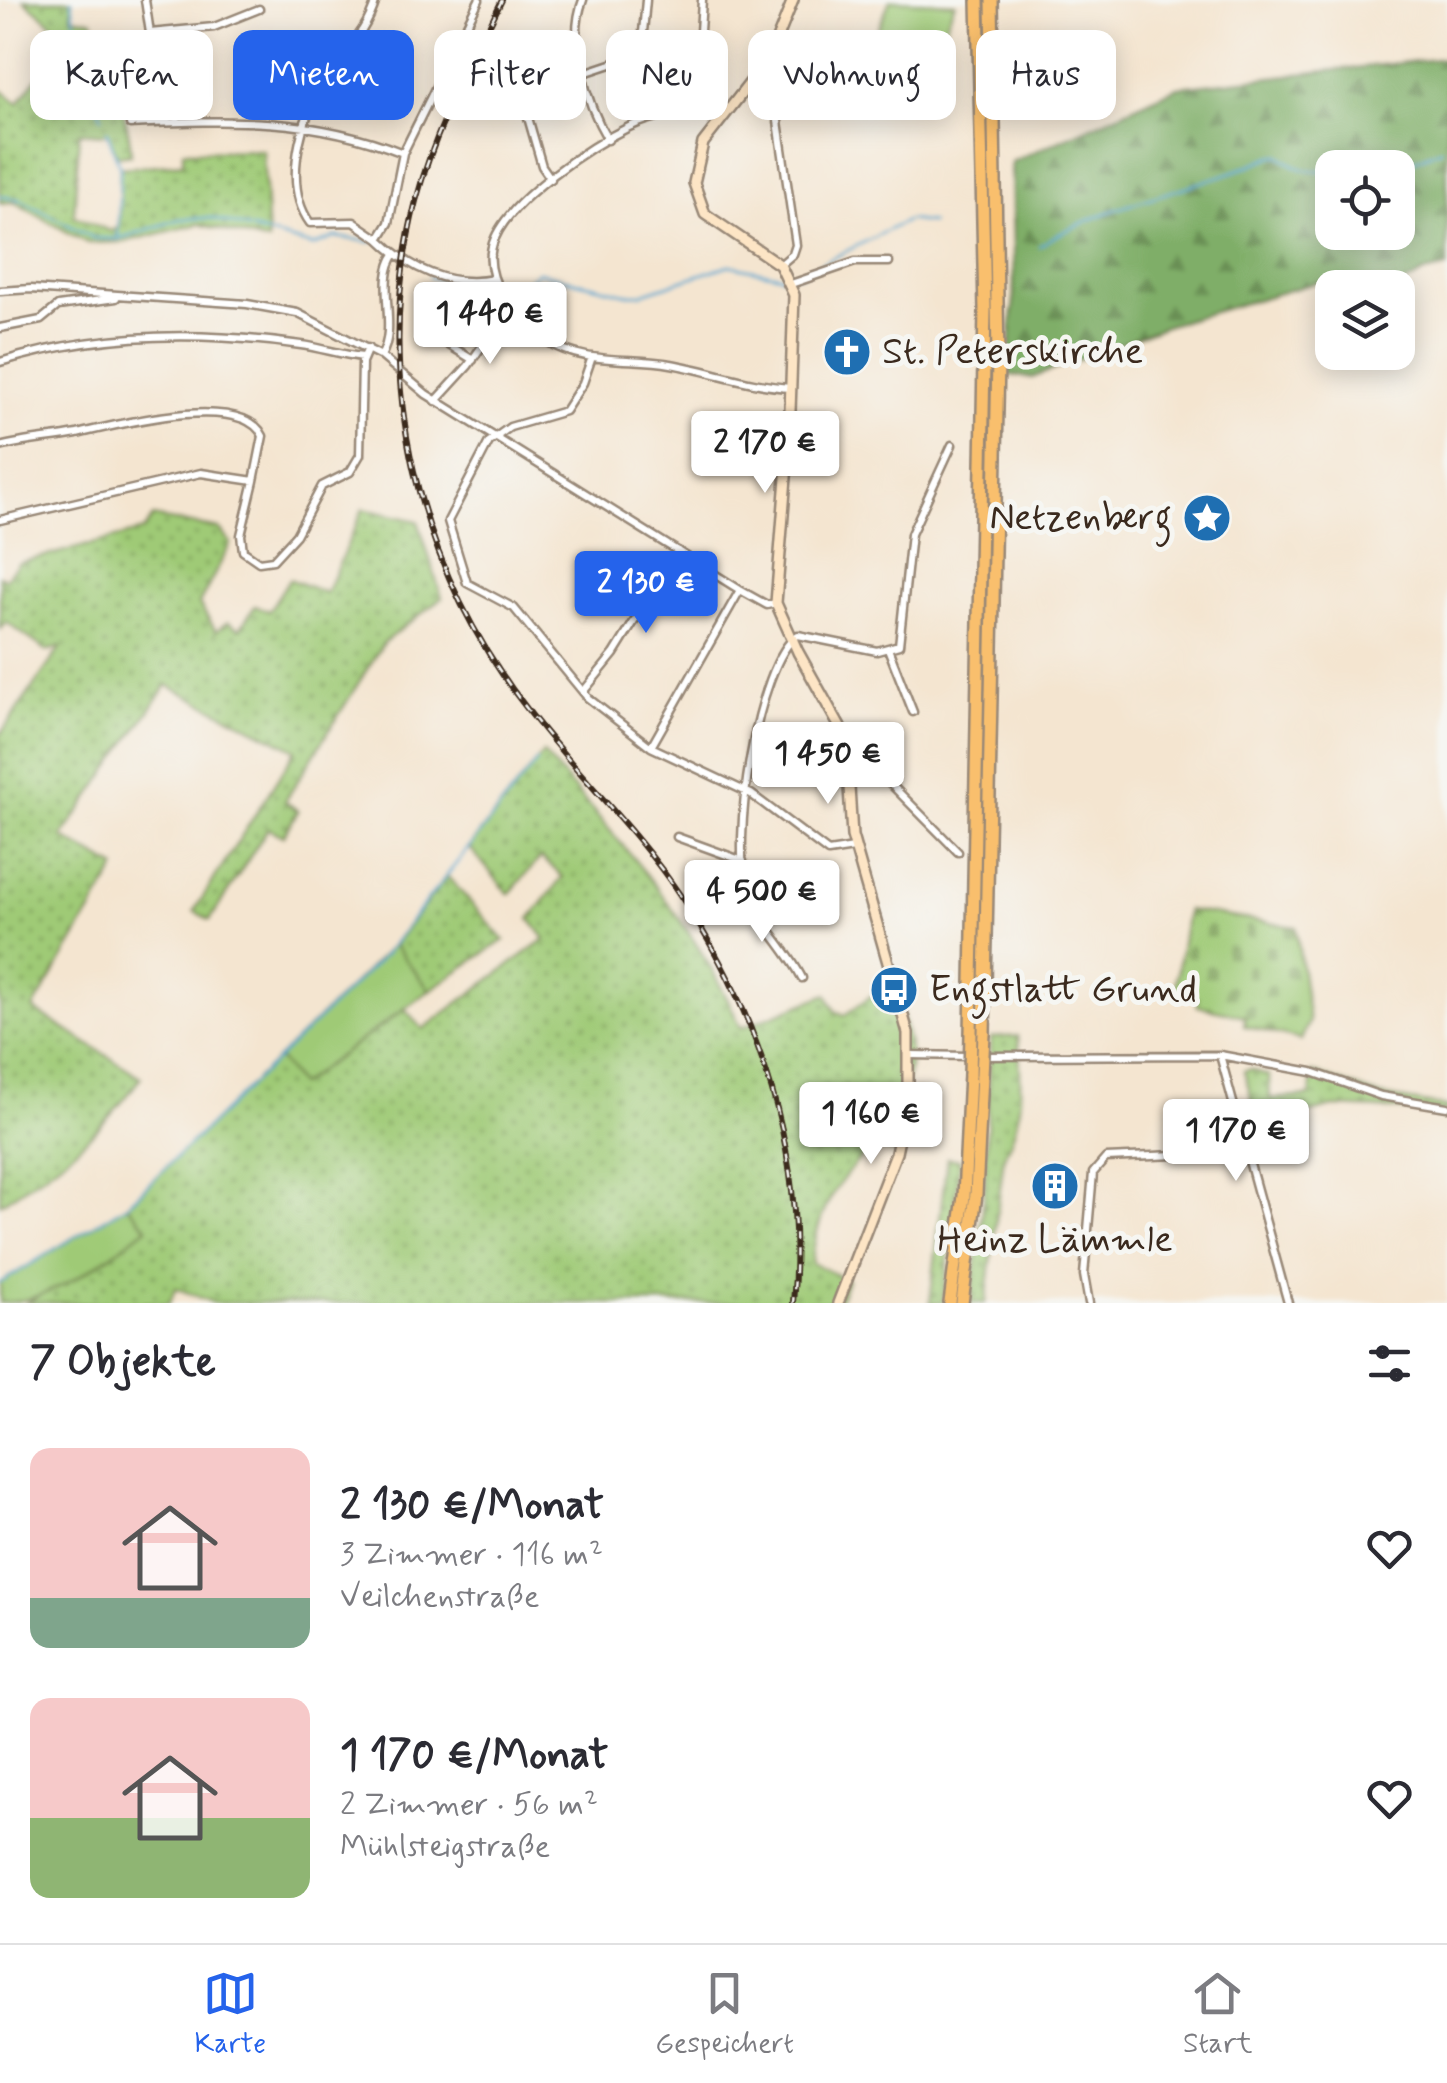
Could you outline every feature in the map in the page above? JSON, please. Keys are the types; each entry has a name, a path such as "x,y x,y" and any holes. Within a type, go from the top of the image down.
{"highway":[{"path":"978,0 985,310 978,1034"},
{"path":"962,1303 976,1194 976,1074 998,360 992,0"},
{"path":"950,1303 976,1074"}],"street":[{"path":"145,0 149,30"},
{"path":"376,0 364,31 333,67 304,124 298,178 307,221 354,222 395,254 449,278 495,282"},
{"path":"379,239 389,223 402,153 478,0"},
{"path":"577,30 583,0"},
{"path":"586,73 641,54 646,0"},
{"path":"700,30 702,0"},
{"path":"783,30 793,0"},
{"path":"182,30 214,26 259,9"},
{"path":"586,80 608,140"},
{"path":"728,111 748,84"},
{"path":"528,120 551,179"},
{"path":"650,120 608,140 551,179 509,217 495,237 491,255 495,282 510,306 546,341 592,357 667,363 791,388"},
{"path":"722,120 697,156 694,183 700,204 714,224 782,268 791,284 796,312 776,603 791,639 839,721 847,752 848,816 854,848 904,1011 910,1055 908,1096 896,1153 838,1303"},
{"path":"778,120 796,245 782,268"},
{"path":"130,124 304,124 343,131 402,153"},
{"path":"381,356 390,333 388,266 395,254"},
{"path":"791,284 855,262 889,262"},
{"path":"0,291 31,289 281,309 313,318 381,356 436,401 740,590 766,604 776,603"},
{"path":"0,328 41,320 58,306 101,303 118,297"},
{"path":"436,401 473,360 510,306"},
{"path":"422,328 473,360"},
{"path":"0,362 81,344 205,336 304,345 363,357"},
{"path":"0,447 158,416 236,416 255,423 263,436 241,536 244,551 254,560 267,562 286,550 322,486 350,472 360,455 363,357 368,348"},
{"path":"592,357 584,383 565,411 510,427 479,454 448,521 467,583 514,608 582,692 651,747 743,790 780,812 823,849 854,848"},
{"path":"889,650 902,639 903,580 912,534 952,444"},
{"path":"0,520 200,474 254,481"},
{"path":"582,692 600,673 678,551"},
{"path":"651,747 740,590"},
{"path":"802,978 748,896 743,861 743,790 764,706 791,639 806,634 889,650"},
{"path":"889,650 913,712"},
{"path":"847,752 865,758 958,852"},
{"path":"678,837 743,861"},
{"path":"910,1055 1220,1055 1312,1072 1381,1096 1447,1106"},
{"path":"1220,1055 1288,1303"},
{"path":"1089,1303 1084,1275 1093,1173 1098,1162 1106,1158 1246,1152"}],"green space":[{"path":"24,0 72,0 72,17 93,20 96,30 60,30"},
{"path":"890,0 955,3 944,30 878,30"},
{"path":"1447,58 1447,268 1415,278 1415,270 1315,270 1315,283 1168,325 1032,378 1008,375 1014,294 1011,162 1105,120 1116,120 1116,115 1178,87"},
{"path":"30,87 30,120 126,120 131,154 117,156 108,134 79,132 74,216 110,231 119,228 120,168 183,163 183,151 263,150 268,242 199,224 124,242 87,243 14,202 0,203 0,89 18,103"},
{"path":"363,509 418,521 442,598 384,642 285,801 298,811 283,836 268,828 210,920 194,911 296,750 167,685 62,837 117,868 33,1009 141,1077 111,1115 77,1148 0,1204 0,735 61,647 47,651 6,622 0,629 0,576 5,579 18,563 143,531 153,517 219,529 231,543 199,604 216,631 228,622 240,629 255,606 269,611 289,579 326,593"},
{"path":"543,753 677,915 741,1028 827,994 835,1011 845,1015 895,978 911,1055 896,1153 871,1147 859,1160 830,1199 814,1245 812,1263 847,1280 838,1303 214,1303 176,1288 169,1303 27,1303 147,1228 127,1205 278,1058 299,1085 405,1009 423,1029 545,939 530,919 563,877 541,857 509,894 469,847"},
{"path":"447,876 504,940 430,990 393,945"},
{"path":"1187,910 1296,927 1309,1022 1301,1040 1244,1026 1245,1016 1197,1006 1198,998 1174,993"},
{"path":"393,945 430,990 299,1085 278,1058"},
{"path":"1018,1036 1018,1113 1004,1156 986,1303 971,1303 984,1198 991,1038"},
{"path":"1251,1069 1269,1076 1270,1099 1310,1096 1312,1072 1381,1096 1447,1107 1447,1112 1334,1107 1259,1127 1244,1071"},
{"path":"947,1158 960,1160 943,1303 930,1303"},
{"path":"127,1205 147,1228 132,1240 58,1287 39,1296 0,1303 0,1283"}],"waterway":[{"path":"72,0 76,30"},
{"path":"107,131 120,168 118,237"},
{"path":"1415,160 1441,149"},
{"path":"1039,246 1094,218 1272,156 1279,155 1298,167 1315,171"},
{"path":"0,196 22,200 93,238 118,239 180,219 211,218 313,246 336,237 372,242"},
{"path":"789,275 801,274 908,220 931,223"},
{"path":"504,290 525,283 538,272 628,294 641,294 729,265 782,276"},
{"path":"429,277 496,291"},
{"path":"0,1283 127,1205 299,1038 384,955 537,761"}],"railway":[{"path":"502,0 433,149 416,201 403,269 399,337 402,404 414,471 433,536 459,599 492,658 549,737 663,871 733,989 755,1038 784,1142 792,1195 793,1303"}],"place":[{"name":"St. Peterskirche","path":"847,352"},
{"name":"Netzenberg","path":"1207,518"},
{"name":"Engstlatt Grund","path":"894,990"},
{"name":"Heinz Lämmle","path":"1055,1186"}]}
